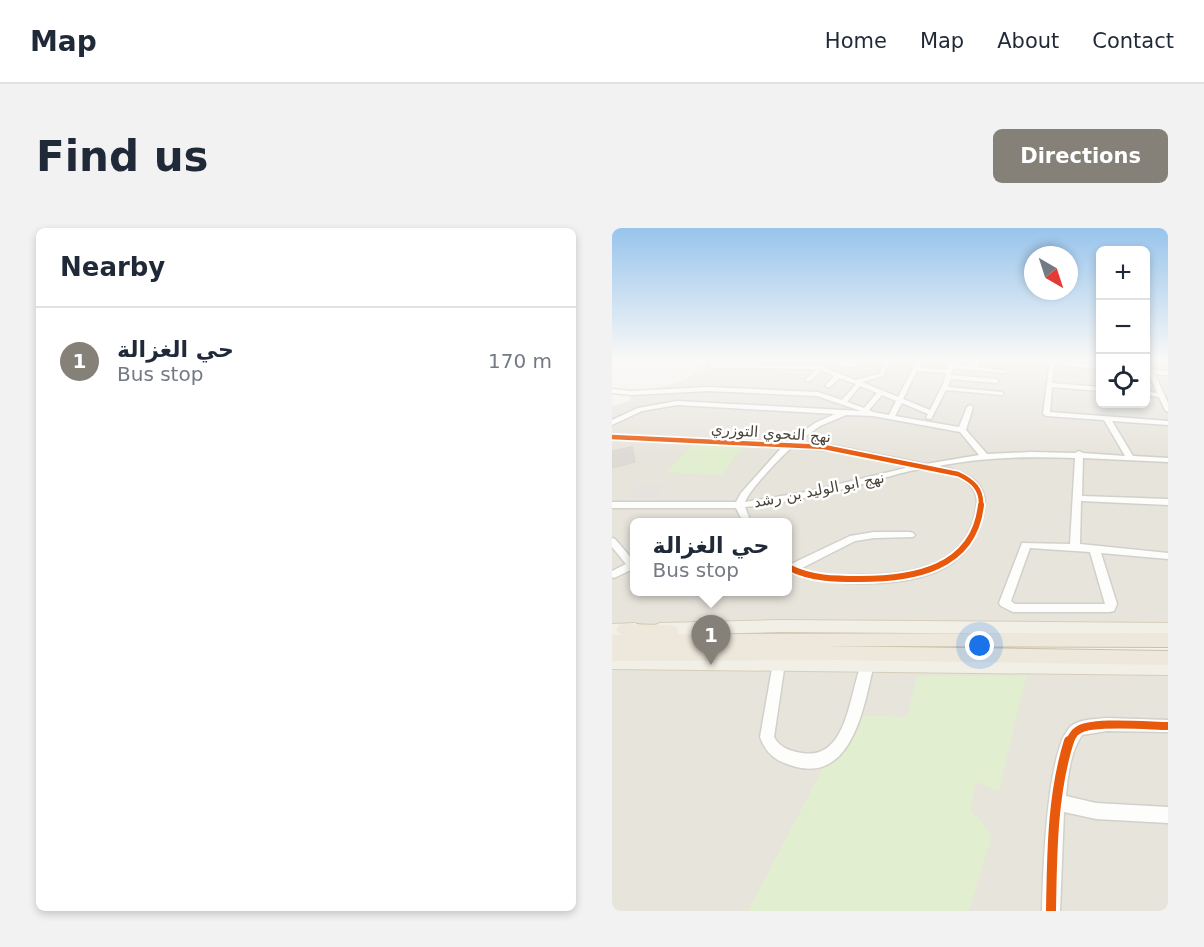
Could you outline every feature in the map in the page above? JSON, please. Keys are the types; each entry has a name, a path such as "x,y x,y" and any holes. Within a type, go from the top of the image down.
{"highway":[{"path":"619,630 838,639 1088,629"},
{"path":"612,642 838,639 1168,640"},
{"path":"612,654 1003,655 1168,659"},
{"path":"725,662 1003,655"}],"main road":[{"path":"619,630 780,626 1168,629"},
{"path":"612,662 1168,668"}],"street":[{"path":"793,393 818,394 873,414"},
{"path":"844,402 849,393"},
{"path":"746,518 740,502 787,446 829,420 862,409 880,393"},
{"path":"883,393 932,413"},
{"path":"891,418 905,393"},
{"path":"927,425 942,393"},
{"path":"989,393 1000,394"},
{"path":"1048,393 1045,413 1047,414 1168,423"},
{"path":"1150,394 1161,395 1168,410"},
{"path":"612,423 640,409 677,403 873,414 962,430 984,454"},
{"path":"962,430 970,408"},
{"path":"1107,419 1130,457"},
{"name":"نهج النحوي التوزري","path":"612,437 838,449 945,469 974,484 981,496 981,512 974,534 958,554 929,571 884,579 821,578 792,569"},
{"name":"نهج ابو الوليد بن رشد","path":"612,501 740,502 806,490 916,464 984,454 1168,458"},
{"name":"نهج ابو الوليد بن رشد","path":"612,505 778,501 830,491 984,454"},
{"path":"1077,548 1074,545 1080,455"},
{"path":"1076,498 1168,502"},
{"path":"792,567 853,538 874,535 910,536"},
{"path":"612,541 630,563"},
{"path":"1095,550 1111,604 1110,608 1036,609 1008,607 1005,603 1026,545 1077,548 1168,556"},
{"path":"614,574 630,565"},
{"path":"779,663 767,737 770,746 778,753 805,763 822,760 839,747 849,731 868,664"},
{"path":"1051,911 1057,802 1068,745 1078,729 1100,725 1168,726"},
{"path":"1057,802 1096,811 1168,815"}],"shaded area":[{"path":"637,393 1096,393 1096,408 1150,408 1150,393 1168,393 1168,623 612,623 612,406 630,401 631,396"},
{"path":"637,485 664,486 654,498 627,498"},
{"path":"612,659 1168,664 1168,911 612,911"}],"green space":[{"path":"699,443 744,446 721,475 666,472 692,445"},
{"path":"917,676 1026,676 999,791 976,782 970,809 992,835 969,911 748,911 851,715 907,717"}],"building":[{"path":"632,447 635,462 612,468 612,451"}],"cycle path":[{"path":"612,437 824,447 951,471 971,481 979,492 981,509 973,534 962,550 948,561 932,569 913,575 874,579 828,578 812,576 792,569"},
{"path":"1051,911 1055,815 1063,761 1069,741 1077,730 1084,727 1168,726"}],"place":[{"name":"حي الغزالة","path":"711,665"}]}
